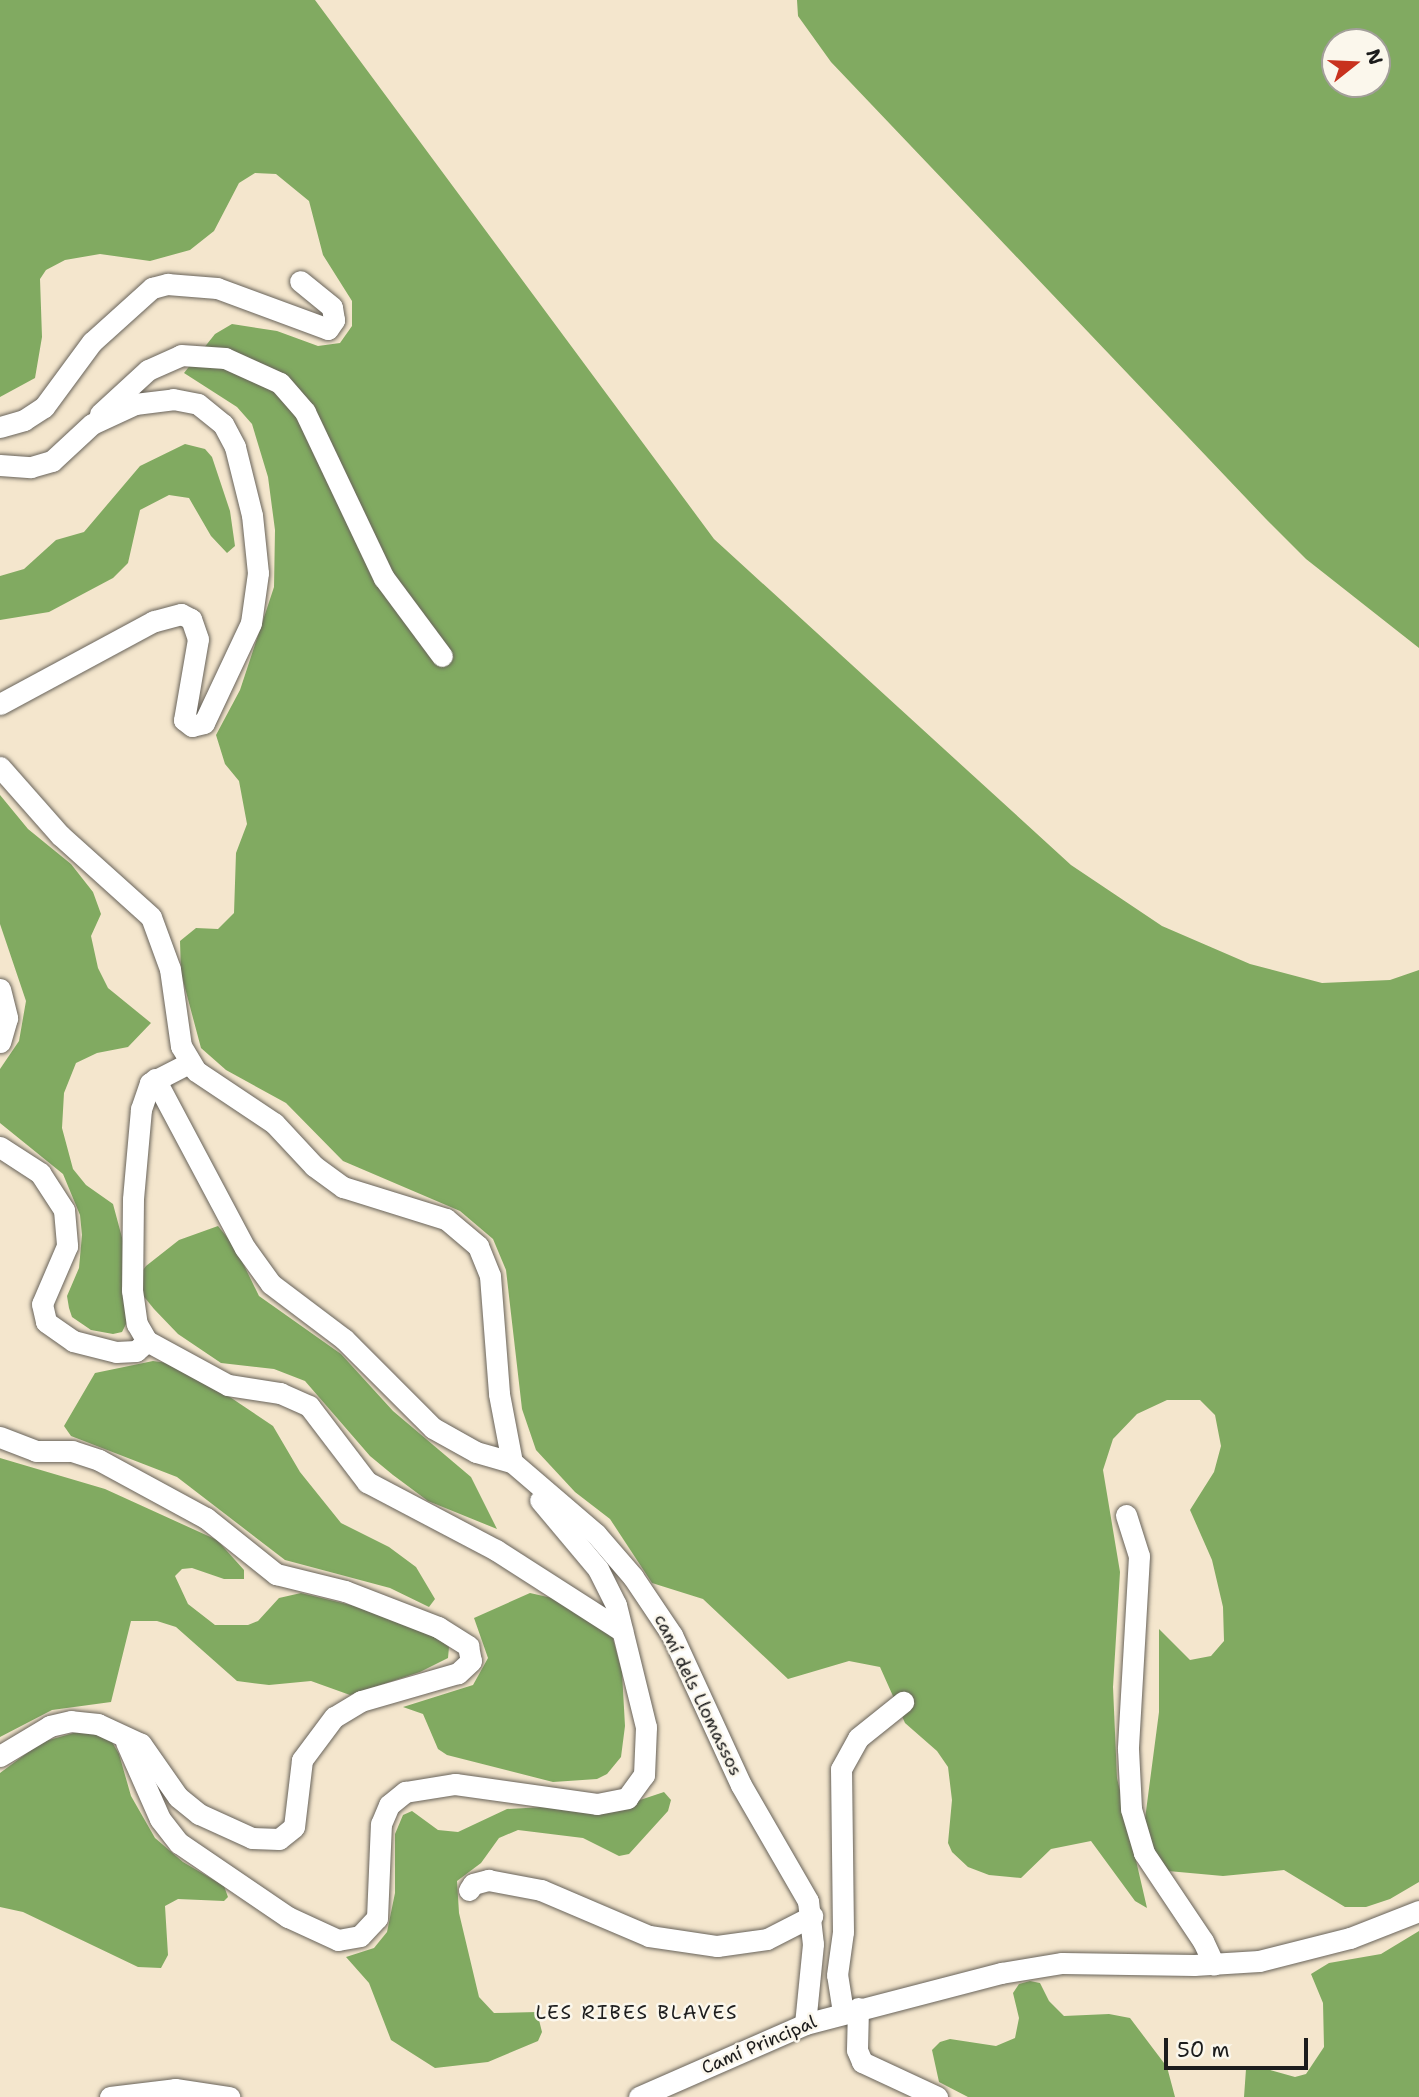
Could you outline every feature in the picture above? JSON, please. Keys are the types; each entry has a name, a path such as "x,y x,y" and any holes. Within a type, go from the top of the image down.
{"street":[{"path":"0,427 24,420 44,407 92,342 146,291 166,284 217,288 328,329 334,320 332,307 300,281"},
{"path":"0,465 31,467 52,461 148,370 181,355 225,358 280,383 305,412 384,578 442,656"},
{"path":"0,704 155,621 181,614 191,619 198,631 183,714 187,724 198,726 212,715 221,684 251,623 258,586 256,539 240,460 223,424 198,404 173,400 135,404 92,424"},
{"path":"0,767 60,835 151,917 170,969 178,1038 189,1063 274,1123 320,1171 343,1187 446,1219 472,1238 490,1276 499,1394 517,1469 598,1569 622,1631 646,1727 646,1765 637,1789 620,1801 597,1804 466,1784 425,1785 405,1792 389,1805 381,1824 376,1917 365,1933 352,1939 332,1938 302,1925 179,1843 160,1819 143,1772 118,1730"},
{"path":"0,989 7,1018 0,1041"},
{"path":"189,1063 155,1079 146,1088 141,1109 133,1199 133,1304 147,1341 228,1385 280,1393 302,1402 315,1411 345,1459 367,1482 496,1550 622,1631"},
{"path":"155,1079 246,1248 271,1284 334,1331 433,1428 476,1452 517,1469"},
{"path":"0,1147 40,1173 64,1210 69,1238 42,1304 46,1322 73,1341 116,1352 136,1351 147,1341"},
{"path":"0,1437 36,1451 72,1451 99,1460 206,1518 276,1574 345,1591 438,1627 462,1640 471,1653 466,1670 361,1701 334,1717 302,1760 294,1827 279,1839 252,1838 199,1814 178,1797 142,1744 118,1730 88,1721 61,1723 0,1756"},
{"name":"camí dels Llomassos","path":"517,1469 581,1519 647,1596 672,1635 741,1785 801,1886 812,1916 806,2024"},
{"path":"1126,1515 1139,1556 1128,1749 1131,1809 1144,1853 1198,1933 1214,1965"},
{"path":"903,1702 858,1738 841,1769 843,1932 837,1976 851,2010 857,2050 862,2062 907,2092 937,2097"},
{"path":"469,1890 473,1884 488,1880 541,1889 649,1937 717,1946 767,1939 812,1916"},
{"name":"Camí Principal","path":"639,2097 806,2024 883,2001 1062,1963 1214,1965 1321,1947 1419,1911"},
{"path":"110,2097 175,2089 229,2097"}],"green space":[{"path":"0,0 315,0 714,539 1071,865 1162,926 1250,964 1322,983 1390,980 1419,970 1419,1882 1390,1899 1366,1907 1345,1907 1284,1870 1223,1876 1168,1871 1154,1850 1145,1819 1159,1712 1159,1629 1190,1660 1211,1656 1224,1641 1223,1607 1212,1560 1190,1510 1214,1472 1221,1446 1215,1415 1200,1400 1167,1400 1137,1414 1113,1439 1103,1470 1120,1572 1113,1687 1117,1778 1147,1908 1135,1901 1091,1841 1051,1849 1021,1878 989,1875 968,1867 952,1852 948,1843 952,1800 948,1767 937,1751 905,1723 880,1667 849,1661 788,1679 703,1599 652,1583 610,1519 575,1492 536,1450 522,1409 506,1270 493,1239 460,1211 343,1161 286,1103 226,1070 201,1048 181,973 180,941 196,928 218,929 234,913 236,853 247,824 239,781 225,764 216,735 240,690 274,587 275,530 268,477 252,424 237,407 184,373 215,334 232,324 277,331 318,346 340,343 352,326 352,301 323,255 309,201 276,174 255,173 239,183 214,231 190,250 150,261 100,254 65,260 46,270 40,279 42,337 35,378 0,397"},
{"path":"797,0 1419,0 1419,648 1306,559 831,62 798,16"},
{"path":"185,444 205,449 212,457 230,511 235,546 227,553 211,536 189,498 169,495 140,510 128,563 113,578 49,612 0,620 0,576 24,569 56,540 84,532 140,466"},
{"path":"0,795 28,829 71,864 93,892 101,914 91,936 98,968 108,988 151,1023 128,1047 97,1053 76,1063 64,1093 62,1128 73,1169 86,1185 113,1204 124,1245 127,1322 122,1332 113,1334 91,1330 72,1317 69,1308 67,1296 79,1268 82,1235 80,1215 63,1174 0,1123 0,1069 19,1041 26,1001 0,924"},
{"path":"218,1226 235,1247 259,1296 341,1354 393,1411 471,1477 497,1529 428,1501 393,1475 370,1456 305,1381 274,1369 221,1363 178,1334 154,1309 141,1293 140,1274 146,1266 179,1240"},
{"path":"153,1361 182,1365 273,1426 300,1472 341,1523 389,1547 416,1567 435,1599 429,1607 390,1588 285,1560 177,1477 71,1436 64,1426 95,1373"},
{"path":"0,1458 105,1489 217,1540 244,1570 244,1579 224,1579 192,1568 182,1569 175,1576 188,1604 215,1625 248,1625 258,1621 279,1598 301,1593 396,1616 442,1641 449,1647 448,1658 420,1672 350,1695 311,1681 269,1685 237,1681 176,1627 157,1621 131,1621 111,1702 52,1710 0,1737"},
{"path":"530,1593 552,1598 612,1635 622,1672 625,1726 621,1757 607,1774 597,1779 553,1782 447,1755 438,1749 423,1714 403,1707 473,1685 488,1658 474,1618"},
{"path":"77,1732 108,1735 119,1754 131,1796 155,1838 183,1862 224,1886 228,1897 224,1901 178,1899 165,1906 168,1955 161,1968 138,1967 23,1912 0,1907 0,1773 42,1742"},
{"path":"664,1792 671,1800 668,1811 629,1854 619,1856 583,1838 518,1830 499,1838 481,1863 457,1881 459,1913 479,1997 494,2013 537,2012 542,2032 538,2041 488,2062 435,2068 391,2040 369,1983 346,1957 374,1948 387,1932 395,1893 395,1834 403,1815 412,1811 438,1830 458,1832 507,1809 634,1802"},
{"path":"1419,1931 1419,2097 1244,2097 1246,2069 1256,2066 1295,2077 1306,2074 1324,2047 1323,2003 1311,1974 1329,1963 1381,1954"},
{"path":"1030,1981 1040,1983 1049,2001 1064,2016 1109,2014 1130,2018 1167,2067 1175,2097 968,2097 939,2082 932,2050 940,2042 950,2039 996,2046 1015,2038 1019,2018 1013,1993 1019,1984"}],"district":[{"name":"LES RIBES BLAVES","path":"637,2013"}]}
